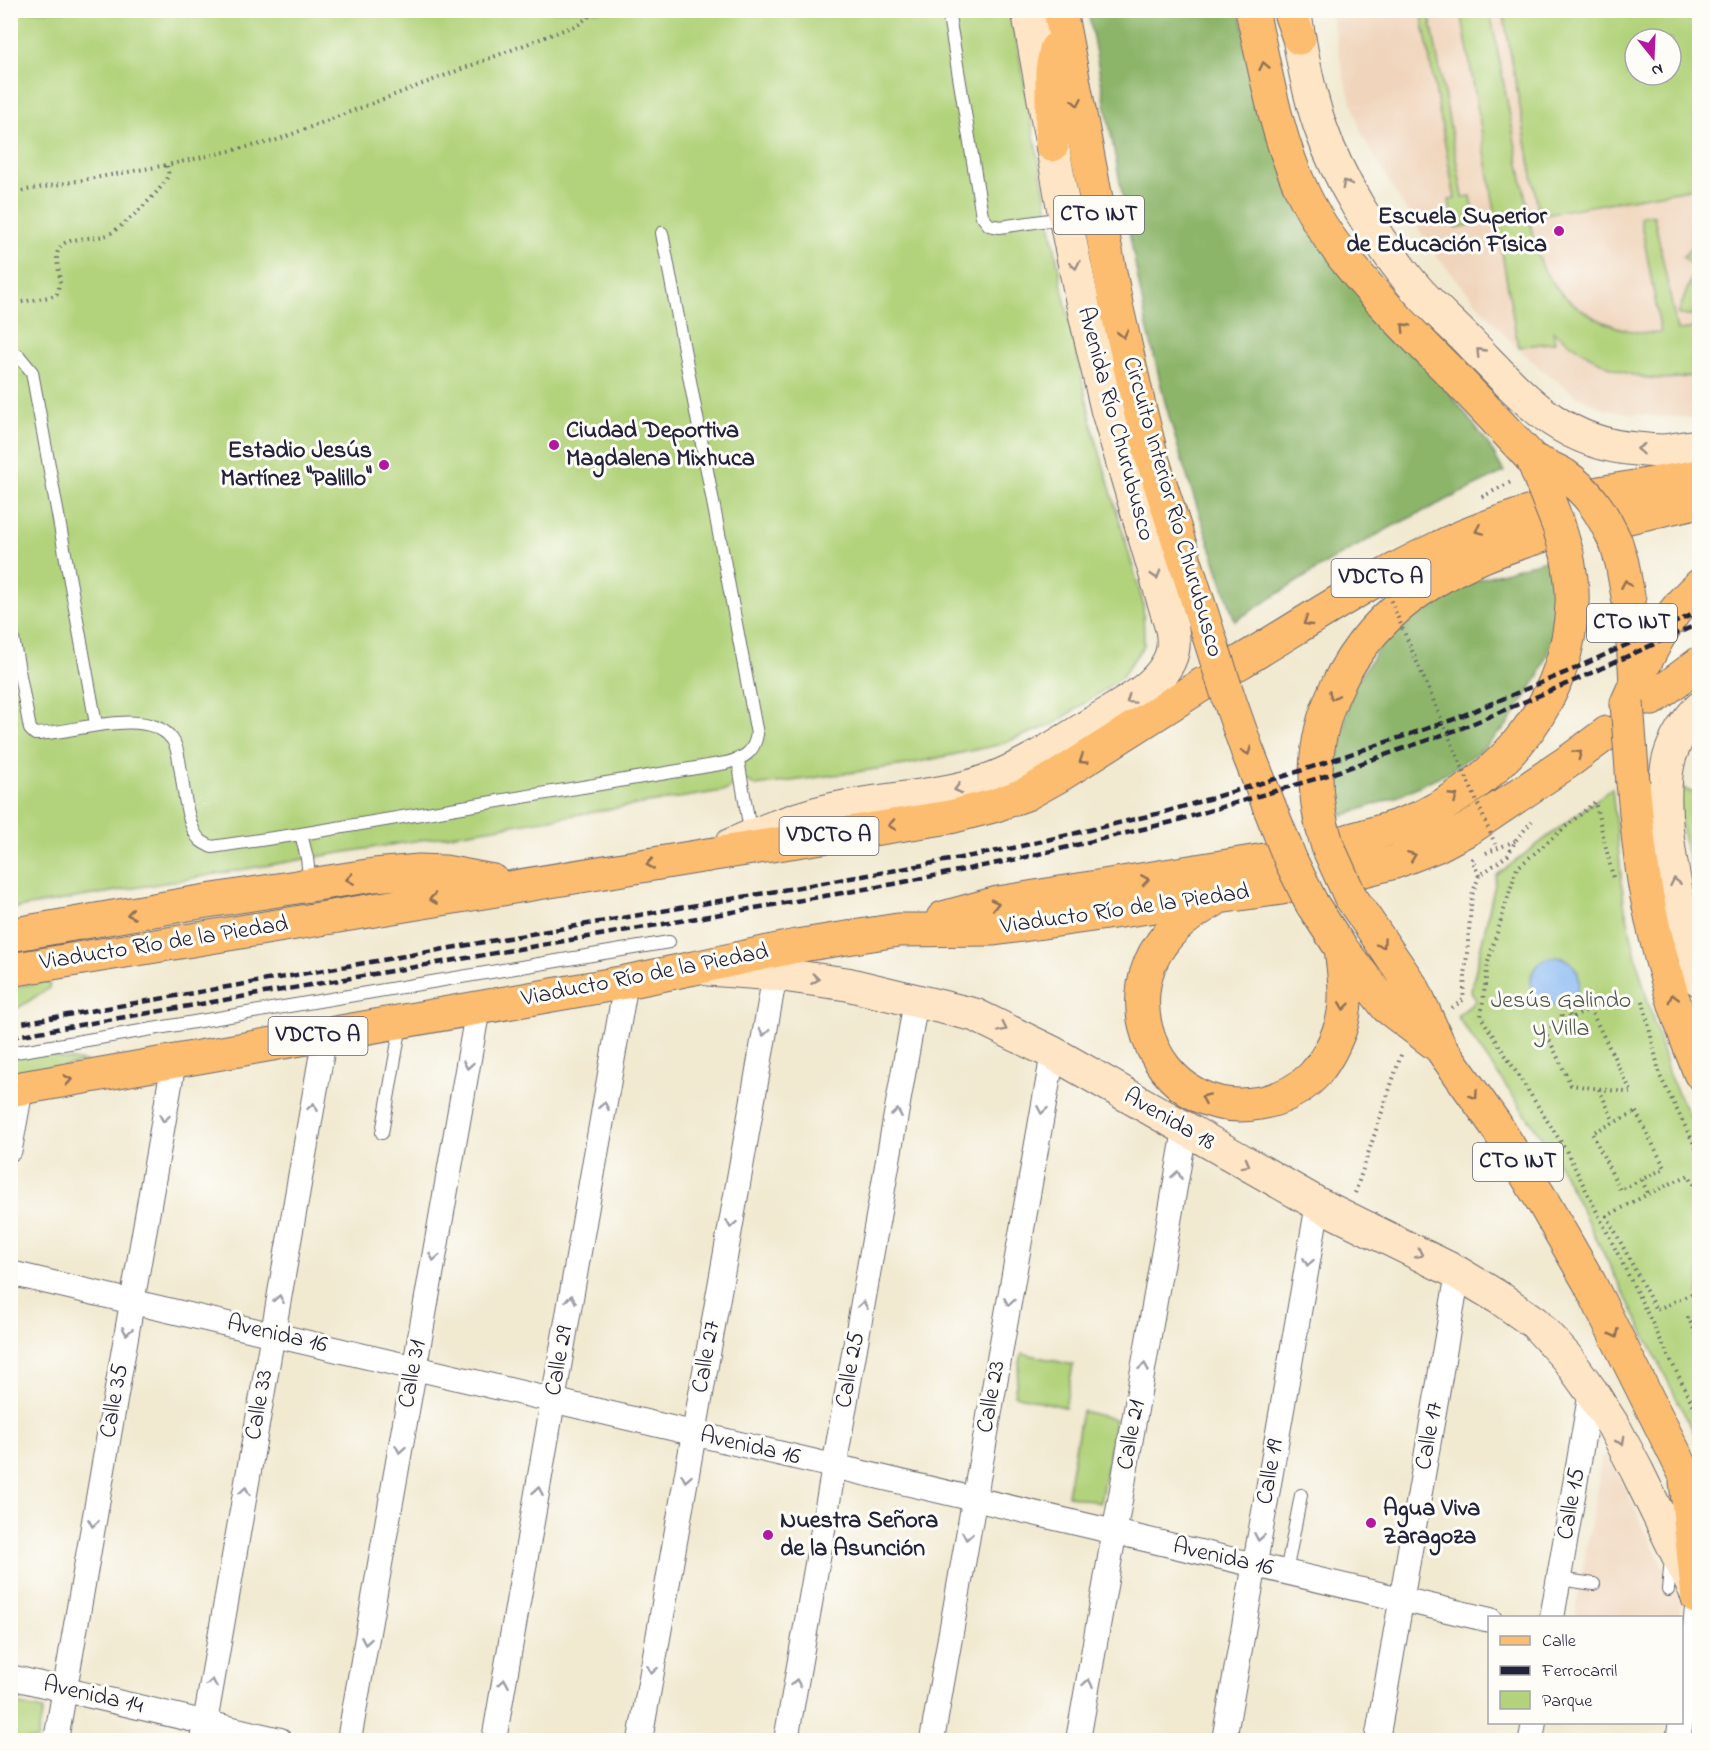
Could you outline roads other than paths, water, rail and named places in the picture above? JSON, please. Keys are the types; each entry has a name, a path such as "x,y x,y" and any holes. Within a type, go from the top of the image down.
{"main road":[{"name":"Avenida Río Churubusco","path":"1028,10 1083,305 1107,409 1172,629 1174,642 1170,659"},
{"name":"CTO INT","path":"1252,10 1276,122 1304,195 1320,224 1346,259 1400,322 1533,460 1562,474 1577,485 1604,516 1582,529 1607,606 1617,685 1638,695 1633,783 1644,881 1653,926 1678,1017 1700,1073"},
{"path":"1052,145 1052,70 1061,17"},
{"name":"Circuito Interior Río Churubusco","path":"1061,17 1117,309 1139,406 1152,458 1209,636 1216,690 1247,750 1278,861 1291,861 1312,904 1341,948"},
{"path":"1294,20 1308,86 1321,128 1343,179 1383,246 1410,281 1519,392 1550,419 1591,441 1615,447 1662,451 1700,446"},
{"path":"1533,460 1559,527 1582,529"},
{"name":"VDCTO A","path":"1237,664 1359,591 1439,547 1488,526 1582,529 1700,476"},
{"path":"1440,1047 1414,990 1353,884 1328,847 1332,834 1317,803 1315,776 1317,750 1335,689 1346,668 1381,622 1428,585 1486,554 1700,501"},
{"path":"1332,834 1404,824 1426,815 1494,769 1529,731 1545,704 1559,673 1567,646 1572,603 1571,581 1582,529"},
{"path":"1638,695 1667,622 1680,604 1700,585"},
{"name":"Viaducto Río de la Piedad","path":"708,855 788,822 828,811 950,791 1003,774 1026,764 1126,702 1151,684 1170,659"},
{"path":"1638,695 1700,663"},
{"name":"Viaducto Río de la Piedad","path":"10,970 512,886 950,817 993,806 1026,794 1216,690"},
{"path":"1700,708 1687,722 1675,744 1669,758 1665,784 1666,816 1674,878 1700,980"},
{"path":"1353,884 1470,828 1607,733"},
{"path":"898,930 998,903 1278,861"},
{"name":"Viaducto Río de la Piedad","path":"16,1089 626,982 796,946 898,930 994,929 1218,898 1278,861"},
{"path":"10,935 374,875 419,871 445,872 512,886"},
{"path":"1218,898 1186,918 1172,930 1160,946 1150,963 1144,981 1142,1000 1143,1019 1156,1056 1181,1085 1215,1103 1235,1106 1255,1104 1298,1088 1312,1076 1324,1061 1340,1028 1346,988 1341,948"},
{"name":"CTO INT","path":"1341,948 1387,1007 1440,1047 1495,1124 1589,1282 1693,1490"},
{"name":"Avenida 18","path":"694,968 775,974 847,984 975,1015 1053,1053 1185,1130 1332,1211 1458,1273 1501,1299 1535,1323 1567,1358 1591,1391"},
{"path":"1591,1391 1614,1427 1672,1545 1687,1598"},
{"path":"1687,1598 1693,1490"}],"street":[{"name":"Calle 27","path":"640,1740 775,974"},
{"name":"Calle 29","path":"494,1740 626,982"},
{"name":"Calle 25","path":"786,1740 916,1001"},
{"name":"Calle 31","path":"349,1740 478,1008"},
{"name":"Calle 33","path":"203,1732 325,1035"},
{"name":"Calle 23","path":"932,1740 1053,1053"},
{"name":"Calle 35","path":"56,1740 174,1061"},
{"path":"10,1149 16,1089"},
{"name":"Calle 21","path":"1078,1740 1185,1130"},
{"name":"Calle 19","path":"1224,1740 1254,1565 1332,1211"},
{"name":"Avenida 16","path":"10,1273 1488,1620"},
{"name":"Calle 17","path":"1377,1740 1458,1273"},
{"name":"Calle 15","path":"1552,1616 1591,1391"},
{"path":"1683,1710 1691,1668 1687,1598"},
{"name":"Avenida 14","path":"10,1677 64,1690 203,1732 280,1740"},
{"path":"1531,1740 1534,1724"},
{"path":"1678,1740 1681,1724"}],"lane":[{"path":"948,10 982,216 989,225 1000,227 1065,217"},
{"path":"10,622 15,678 30,729 35,734 96,724 147,722 161,730 173,739 178,755 191,827 200,840 212,847 738,760 747,754 755,743 756,734 662,233"},
{"path":"10,355 18,355 32,372 96,724"},
{"path":"738,760 751,836"},
{"path":"301,834 311,885"},
{"path":"10,1053 669,942"},
{"path":"382,1132 402,1021"},
{"path":"1286,1573 1301,1496"},
{"path":"1559,1579 1594,1584"}],"water":[{"path":"1555,957 1572,964 1579,981 1572,998 1555,1005 1538,998 1531,981 1538,964"}],"tunnel":[{"path":"1545,535 1616,520"}],"railway":[{"path":"10,1025 891,871 1013,848 1165,812 1288,775 1452,720 1574,669 1700,611"},
{"path":"10,1037 894,884 1022,858 1172,822 1325,776 1462,728 1578,679 1700,623"}],"place":[{"name":"Escuela Superior de Educación Física","path":"1559,231"},
{"name":"Ciudad Deportiva Magdalena Mixhuca","path":"554,445"},
{"name":"Estadio Jesús Martínez \"Palillo\"","path":"384,465"},
{"name":"Agua Viva Zaragoza","path":"1371,1523"},
{"name":"Nuestra Señora de la Asunción","path":"768,1535"}],"park label":[{"name":"Jesús Galindo y Villa","path":"1561,1015"}]}
